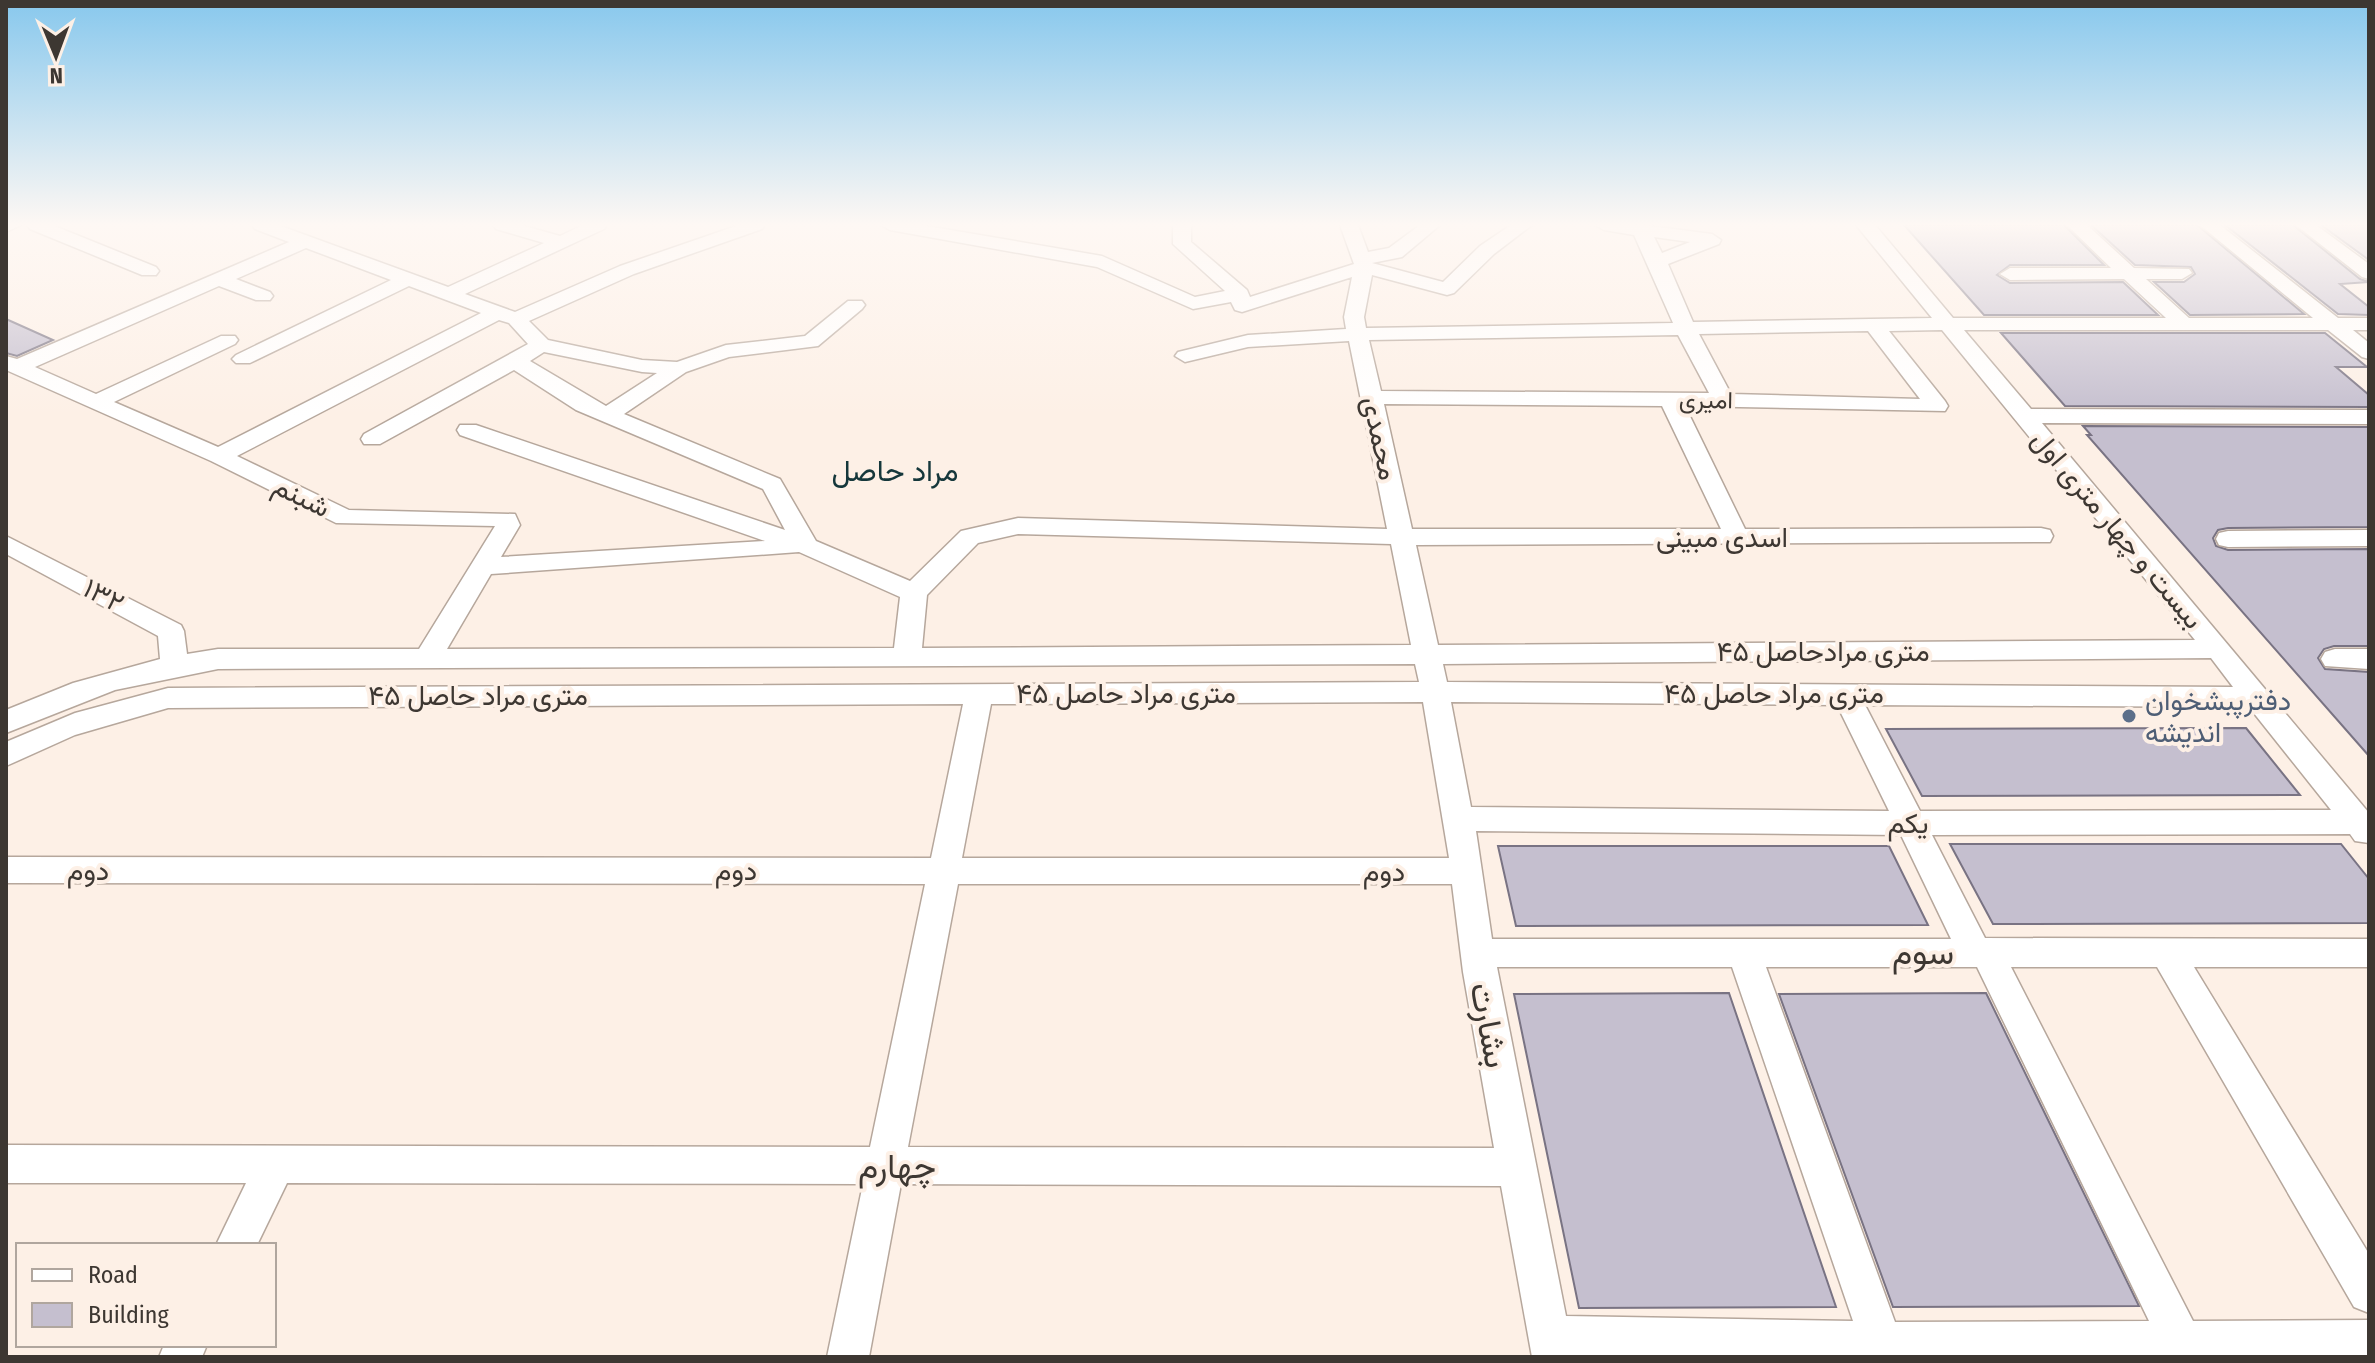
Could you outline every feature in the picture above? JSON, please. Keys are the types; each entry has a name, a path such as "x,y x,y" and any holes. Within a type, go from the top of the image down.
{"street":[{"path":"11,365 196,289"},
{"path":"244,289 263,296"},
{"path":"243,359 388,289"},
{"path":"439,289 507,315 541,345 642,366 679,368"},
{"path":"451,293 460,289"},
{"path":"219,456 507,315 577,289"},
{"path":"1161,289 1193,303 1241,300 1278,289"},
{"path":"1229,289 1241,300 1248,341"},
{"name":"محمدی","path":"1358,289 1354,317 1435,692"},
{"path":"1668,289 1723,400"},
{"name":"بیست و چهار متری اول","path":"1918,289 2361,819"},
{"path":"2146,289 2184,324"},
{"path":"2289,289 2369,353"},
{"path":"608,415 679,368 726,351 811,342 855,305"},
{"path":"1185,356 1248,341 1359,334 1947,324 2369,324"},
{"name":"امیری","path":"1373,397 1670,399 1937,406 1874,325"},
{"path":"96,402 228,340"},
{"path":"372,439 541,345"},
{"path":"515,361 584,405 772,484 806,546"},
{"name":"شبنم","path":"11,365 219,456 345,518 506,519 508,525 427,659"},
{"path":"1670,399 1737,537"},
{"path":"2024,416 2369,417"},
{"path":"468,430 806,546 914,593 907,658"},
{"name":"اسدی مبینی","path":"914,593 970,537 1018,526 1403,537 2041,536"},
{"path":"2228,539 2369,538"},
{"name":"۱۳۲","path":"7,546 171,631 174,665"},
{"path":"484,566 806,546"},
{"name":"۴۵ متری مرادحاصل","path":"1428,654 2218,649"},
{"name":"۴۵ متری مراد حاصل","path":"6,722 97,683 174,665 218,659 1428,654"},
{"path":"2335,659 2369,659"},
{"name":"۴۵ متری مراد حاصل","path":"6,755 32,740 100,715 168,698 1435,692 2257,697"},
{"name":"بشارت","path":"1435,692 1467,871 1477,953 1551,1347"},
{"path":"848,1357 979,693"},
{"path":"1845,693 2181,1341"},
{"name":"یکم","path":"1457,819 1910,823 2361,819"},
{"name":"دوم","path":"6,870 1467,871"},
{"name":"سوم","path":"1477,953 2369,953"},
{"path":"1744,953 1884,1350"},
{"path":"2167,953 2366,1281"},
{"name":"چهارم","path":"6,1164 1518,1167"},
{"path":"237,1243 276,1165"},
{"path":"1551,1347 1884,1350 2181,1341 2369,1341"}],"building":[{"path":"1961,289 2130,289 2158,315 1984,315"},
{"path":"2161,289 2273,289 2304,314 2190,315"},
{"path":"2306,289 2346,289 2369,307 2369,315 2338,314"},
{"path":"6,319 53,340 17,356 6,353"},
{"path":"2001,333 2325,333 2367,367 2336,367 2369,395 2369,407 2065,406"},
{"path":"2083,426 2369,427 2369,527 2228,528 2218,530 2213,538 2216,546 2228,550 2369,549 2369,646 2334,646 2324,649 2318,658 2325,669 2369,672 2369,756 2087,435 2091,435"},
{"path":"2246,728 2300,795 1922,796 1886,729"},
{"path":"1950,844 2341,844 2369,879 2369,923 1993,924"},
{"path":"1498,846 1889,846 1928,925 1516,926"},
{"path":"1729,993 1836,1307 1579,1308 1514,994"},
{"path":"1986,993 2139,1306 1893,1307 1779,994"}],"place":[{"name":"دفترپبشخوان اندیشه","path":"2129,716"}],"district":[{"name":"مراد حاصل","path":"895,471"}]}
